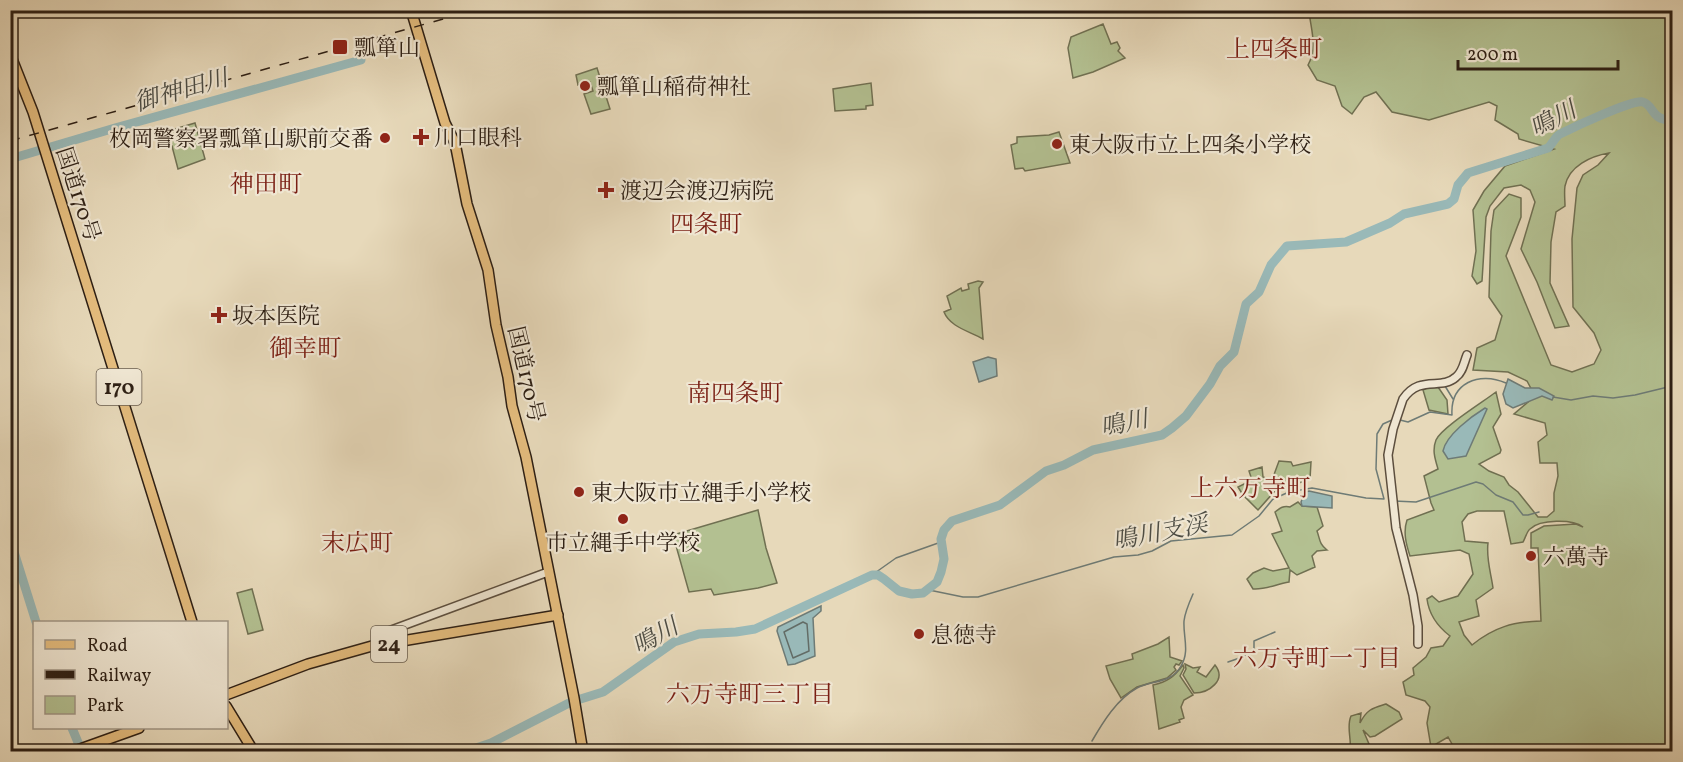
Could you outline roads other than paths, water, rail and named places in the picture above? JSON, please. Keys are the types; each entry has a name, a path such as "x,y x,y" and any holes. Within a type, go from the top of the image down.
{"main road":[{"name":"国道170号","path":"411,10 442,113 455,143 467,204 486,261 496,326 512,406 524,448 583,752"},
{"name":"国道170号","path":"10,54 44,149 192,621"},
{"name":"24","path":"228,694 308,664 377,646 558,615"},
{"path":"228,709 254,752"},
{"path":"78,749 136,729"}],"street":[{"path":"1418,644 1418,626 1413,595 1395,519 1389,448 1403,399 1414,387 1451,381 1462,370 1467,355"},
{"path":"377,646 378,638 386,632 548,572"}],"water":[{"path":"988,357 996,359 997,376 979,382 973,362"},
{"path":"1508,379 1525,388 1539,388 1554,396 1552,400 1542,396 1513,408 1506,404 1503,394"},
{"path":"1485,408 1487,409 1466,456 1448,459 1443,451 1454,432"},
{"path":"1305,492 1332,496 1332,508 1302,506 1301,502"},
{"path":"821,606 821,611 813,618 815,656 788,665 777,631 778,627"}],"waterway":[{"name":"御神田川","path":"10,159 361,60"},
{"name":"鳴川","path":"464,752 491,743 571,702 603,692 674,642 699,634 755,629 872,575 878,575 899,591 912,594 923,593 937,582 944,559 941,539 944,530 952,521 1000,505 1046,471 1064,465 1093,450 1162,435 1186,416 1210,384 1220,366 1234,352 1246,304 1259,292 1271,265 1287,246 1346,242 1390,223 1404,214 1448,204 1454,199 1458,185 1468,173 1548,148 1560,134 1637,102 1647,104 1656,116 1672,120"},
{"name":"鳴川支渓","path":"1400,420 1408,422 1430,412 1452,415 1456,395 1468,382 1486,378 1506,383"},
{"path":"1445,386 1453,399"},
{"name":"鳴川支渓","path":"1553,397 1571,400 1593,396 1613,398 1672,386"},
{"name":"鳴川支渓","path":"929,590 963,597 978,597 1114,557 1152,551 1171,541 1232,535 1259,516 1273,499 1289,492 1312,488 1384,499 1376,469 1377,434 1383,424 1392,420"},
{"path":"1394,501 1416,502 1476,482 1483,484 1496,495 1513,502 1523,515 1539,512"},
{"path":"10,539 36,621"},
{"path":"872,575 896,558 941,542"},
{"path":"1092,741 1123,698 1143,685 1167,679 1177,672 1184,660 1185,618 1193,594"},
{"path":"1228,662 1254,653 1254,641 1275,632"},
{"path":"72,729 82,752"}],"railway":[{"path":"10,141 475,10"}],"place":[{"name":"瓢箪山","path":"340,47"},
{"name":"瓢箪山稲荷神社","path":"585,86"},
{"name":"川口眼科","path":"421,137"},
{"name":"枚岡警察署瓢箪山駅前交番","path":"385,138"},
{"name":"東大阪市立上四条小学校","path":"1057,144"},
{"name":"渡辺会渡辺病院","path":"606,190"},
{"name":"坂本医院","path":"219,315"},
{"name":"東大阪市立縄手小学校","path":"579,492"},
{"name":"市立縄手中学校","path":"623,519"},
{"name":"六萬寺","path":"1531,556"},
{"name":"息徳寺","path":"919,634"}],"district":[{"name":"上四条町","path":"1274,49"},
{"name":"神田町","path":"266,184"},
{"name":"四条町","path":"706,224"},
{"name":"御幸町","path":"305,348"},
{"name":"南四条町","path":"735,393"},
{"name":"上六万寺町","path":"1250,488"},
{"name":"末広町","path":"357,543"},
{"name":"六万寺町一丁目","path":"1317,658"},
{"name":"六万寺町三丁目","path":"750,694"}]}
